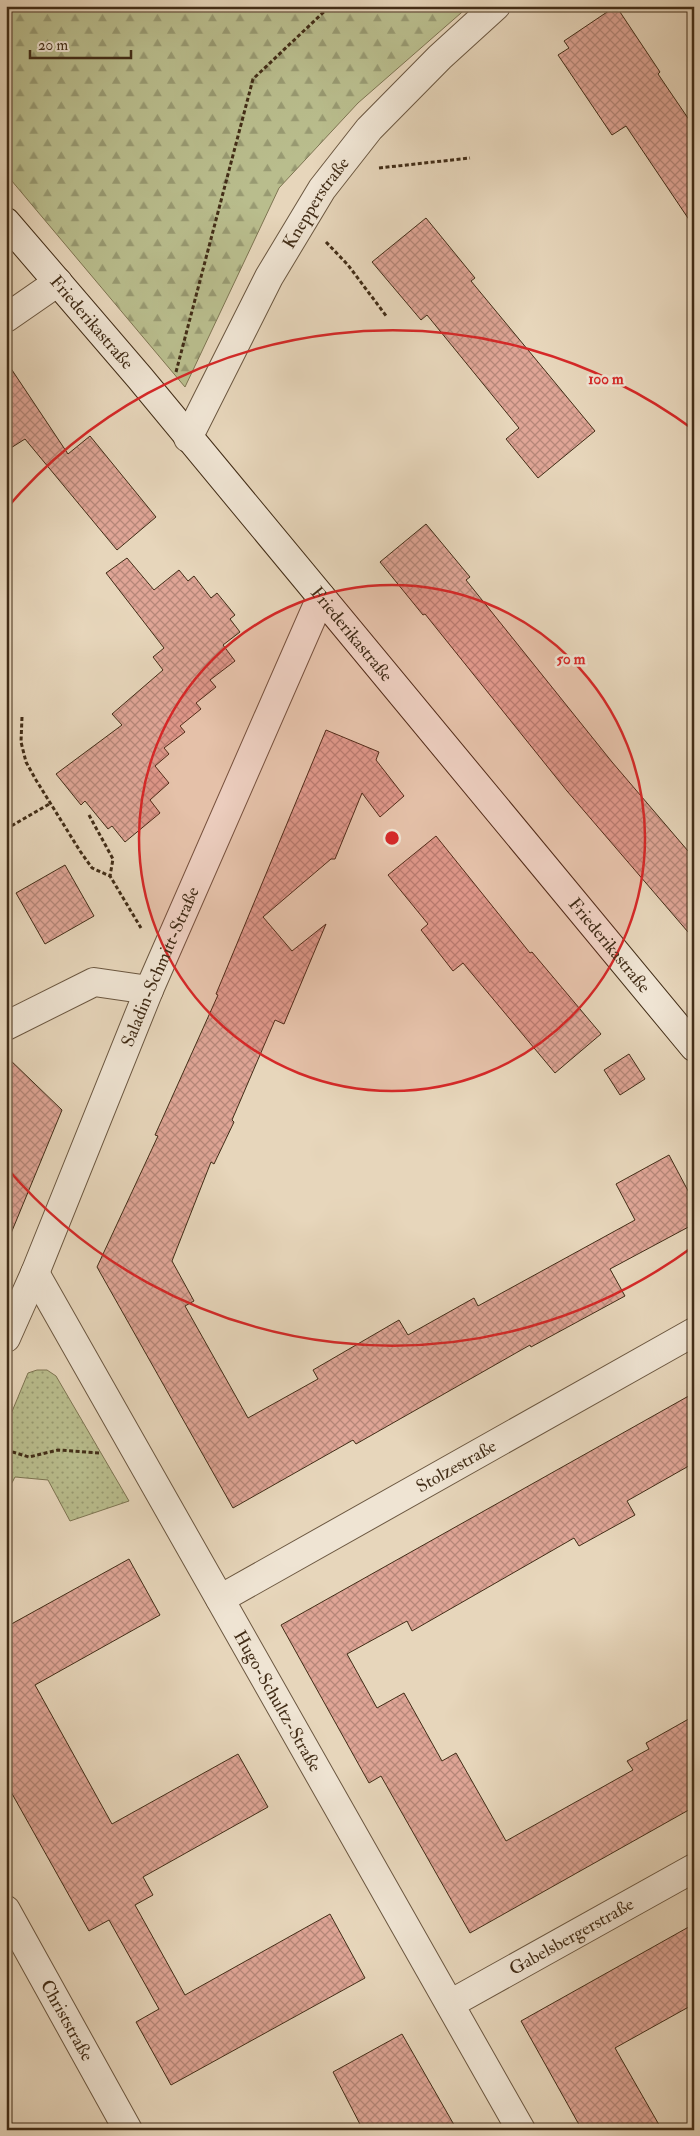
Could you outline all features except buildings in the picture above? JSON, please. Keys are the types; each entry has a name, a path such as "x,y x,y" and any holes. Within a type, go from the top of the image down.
{"street":[{"name":"Knepperstraße","path":"188,438 269,277 334,174 369,129 440,57 496,6"},
{"name":"Friederikastraße","path":"6,222 321,597 694,1047"},
{"path":"6,318 58,282"},
{"name":"Saladin-Schmitt-Straße","path":"6,1338 35,1273 149,990 321,597"},
{"path":"6,1026 94,982 149,990"},
{"name":"Hugo-Schultz-Straße","path":"35,1273 521,2130"},
{"name":"Stolzestraße","path":"220,1599 694,1332"},
{"name":"Gabelsbergerstraße","path":"450,2004 694,1868"},
{"name":"Christstraße","path":"6,1910 128,2130"}],"path":[{"path":"175,375 253,79 330,6"},
{"path":"334,174 470,158"},
{"path":"303,222 325,240 348,265 387,317"},
{"path":"22,717 21,742 26,762 92,868 110,876 162,963"},
{"path":"6,829 51,803"},
{"path":"89,815 113,860 110,876"},
{"path":"6,1450 29,1456 58,1450 103,1453 129,1439"}],"green space":[{"path":"6,6 469,6 358,103 279,188 185,387 6,174"},
{"path":"37,1370 47,1370 56,1376 129,1501 70,1521 48,1480 15,1477 6,1494 6,1426 28,1373"}]}
